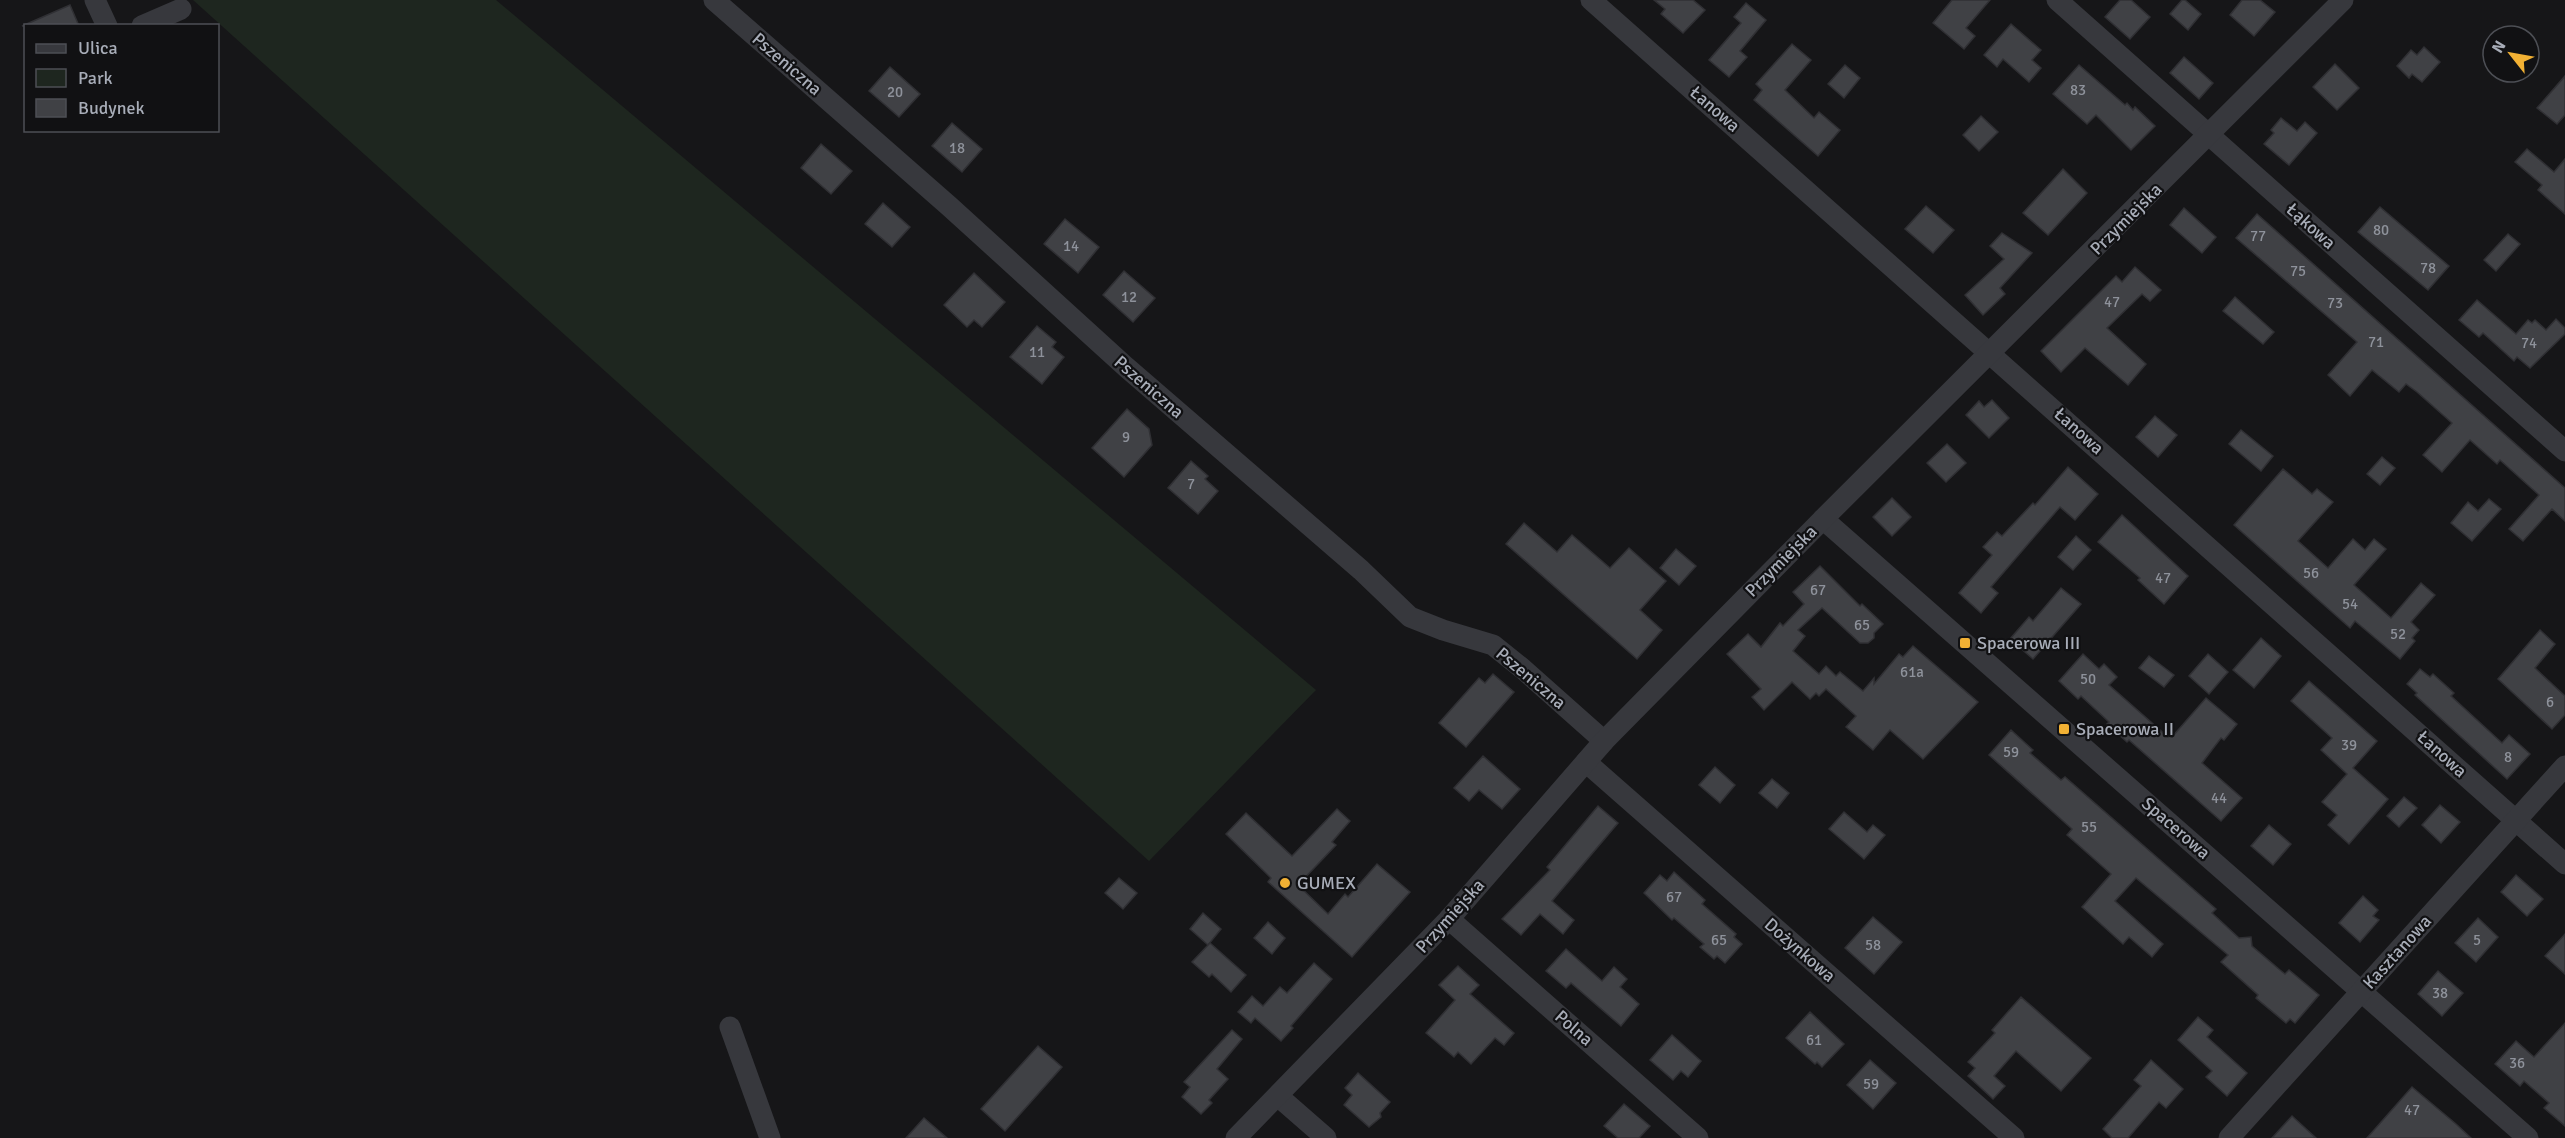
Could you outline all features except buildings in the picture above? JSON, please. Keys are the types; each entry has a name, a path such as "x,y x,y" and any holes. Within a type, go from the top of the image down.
{"street":[{"path":"95,0 106,24"},
{"name":"Pszeniczna","path":"714,0 949,206 1126,367 1361,570 1410,617 1493,645 1604,741"},
{"name":"Łanowa","path":"1591,0 1992,353 2565,864"},
{"name":"Łąkowa","path":"2056,0 2565,452"},
{"name":"Przymiejska","path":"1236,1138 1449,919 1604,741 2343,0"},
{"path":"147,24 181,9"},
{"name":"Spacerowa","path":"1823,519 2528,1138"},
{"name":"Dożynkowa","path":"1586,762 2014,1138"},
{"name":"Kasztanowa","path":"2229,1138 2565,766"},
{"name":"Polna","path":"1449,919 1698,1138"},
{"path":"730,1027 770,1138"},
{"path":"1279,1096 1326,1138"}],"green space":[{"path":"193,0 496,0 1316,690 1149,861"}],"place":[{"name":"Spacerowa III","path":"1965,643"},
{"name":"Spacerowa II","path":"2064,729"},
{"name":"GUMEX","path":"1285,883"}]}
